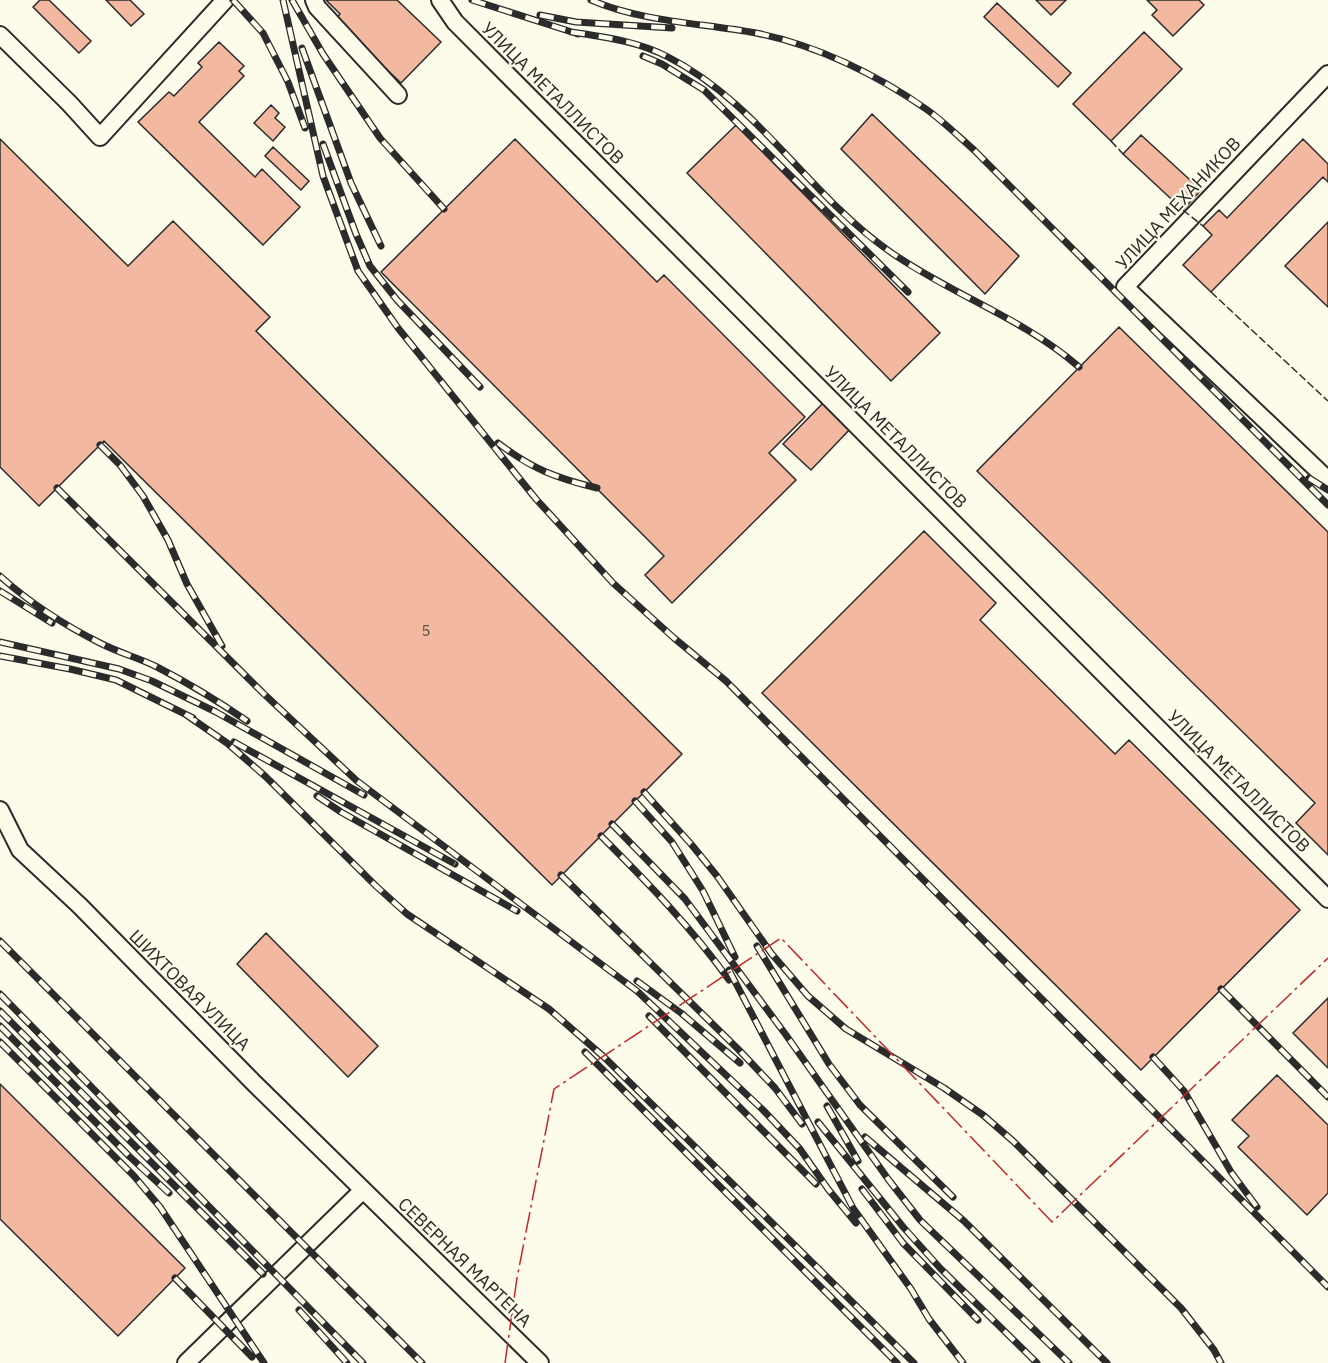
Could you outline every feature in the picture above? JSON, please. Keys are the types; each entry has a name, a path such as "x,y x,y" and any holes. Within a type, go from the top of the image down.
{"street":[{"path":"0,34 100,137 225,0"},
{"path":"314,0 317,7 398,95"},
{"name":"УЛИЦА МЕТАЛЛИСТОВ","path":"440,0 455,22 1328,899"},
{"name":"УЛИЦА МЕХАНИКОВ","path":"1328,74 1125,287 1328,480"},
{"name":"ШИХТОВАЯ УЛИЦА","path":"0,810 20,850 80,906 363,1190"},
{"path":"186,1363 363,1190"},
{"name":"СЕВЕРНАЯ МАРТЕНА","path":"363,1190 540,1363"}],"building":[{"path":"40,0 49,0 91,41 79,53 33,7"},
{"path":"106,0 130,0 144,14 131,26"},
{"path":"326,0 397,0 441,42 401,83 335,20 340,14"},
{"path":"1036,0 1066,0 1051,15"},
{"path":"1147,0 1199,0 1204,5 1173,36 1152,15 1157,10"},
{"path":"997,3 1071,73 1058,87 984,17"},
{"path":"1144,32 1182,69 1111,141 1073,104"},
{"path":"219,42 244,66 239,71 244,76 199,122 255,177 262,169 300,207 263,245 138,122 169,92 174,96 202,67 198,63"},
{"path":"271,105 279,113 275,118 285,127 273,141 254,123"},
{"path":"872,114 1019,256 985,294 841,149"},
{"path":"736,125 940,333 891,381 687,173"},
{"path":"1141,135 1201,190 1183,210 1123,154"},
{"path":"0,139 128,266 173,221 270,317 256,331 682,754 552,885 104,441 39,506 0,467"},
{"path":"515,139 657,282 664,275 805,417 769,453 796,480 672,603 645,575 664,556 381,272"},
{"path":"1303,139 1328,164 1328,182 1323,177 1211,292 1183,265 1212,235 1203,226 1219,210 1227,218"},
{"path":"273,147 309,181 301,190 265,156"},
{"path":"1328,222 1328,307 1285,266"},
{"path":"1119,327 1328,532 1328,855 1296,823 1315,803 977,471"},
{"path":"825,401 852,427 811,470 783,444"},
{"path":"924,531 996,603 980,620 1115,754 1129,740 1300,910 1141,1070 762,693"},
{"path":"266,933 378,1046 348,1077 237,964"},
{"path":"1328,998 1328,1068 1293,1033"},
{"path":"1277,1075 1328,1125 1328,1193 1307,1215 1238,1147 1249,1136 1232,1120"},
{"path":"0,1084 185,1268 118,1336 0,1219"}],"railway":[{"path":"233,0 263,33 288,82 305,128"},
{"path":"283,0 323,176 358,271 398,328 536,499 613,583 726,681 1328,1287"},
{"path":"292,0 323,54 380,138 444,209"},
{"path":"472,0 578,34"},
{"path":"591,0 631,13 756,33 801,45 845,62 887,84 926,109 974,150 1328,505"},
{"path":"540,15 576,22 672,28"},
{"path":"571,32 621,40 645,47 668,57 700,76 729,98 833,203 889,251 1034,334 1079,367"},
{"path":"302,48 351,183 381,246"},
{"path":"643,56 662,64 704,90 908,292"},
{"path":"323,144 370,266 397,300 480,387"},
{"path":"498,443 522,460 545,472 597,488"},
{"path":"100,445 120,465 143,496 168,540 187,584 222,646"},
{"path":"1309,478 1328,490"},
{"path":"57,488 263,693 357,781 637,991 763,1110 800,1149 828,1189 856,1223"},
{"path":"0,576 36,605 75,630 169,673 247,721"},
{"path":"0,591 52,623"},
{"path":"0,642 119,669 152,681 216,712 364,795"},
{"path":"0,656 116,680 193,718"},
{"path":"185,714 227,743 265,776 407,914 549,1009 604,1057 914,1363"},
{"path":"234,742 455,864"},
{"path":"644,792 717,876 771,953 808,996 846,1029 944,1088 983,1115 1013,1141 1181,1308 1214,1350 1221,1363"},
{"path":"317,796 341,812 517,911"},
{"path":"635,801 672,842 703,891 735,957"},
{"path":"612,824 685,899 920,1220 1069,1363"},
{"path":"601,836 684,923 729,980"},
{"path":"561,875 739,1050 775,1088 802,1124"},
{"path":"0,941 422,1363"},
{"path":"757,946 829,1064 860,1105 953,1197"},
{"path":"729,970 853,1208 911,1289 929,1319 963,1363"},
{"path":"637,981 681,1013 740,1063"},
{"path":"1221,989 1328,1097"},
{"path":"0,994 363,1363"},
{"path":"0,1011 263,1274"},
{"path":"649,1016 816,1184"},
{"path":"0,1026 130,1157 169,1193"},
{"path":"0,1042 134,1176 160,1207 264,1363"},
{"path":"585,1052 897,1363"},
{"path":"1153,1057 1184,1091 1231,1172 1257,1207"},
{"path":"827,1106 858,1161"},
{"path":"818,1122 904,1228 940,1268 1037,1363"},
{"path":"865,1137 964,1221 1107,1363"},
{"path":"862,1189 903,1243 978,1320"},
{"path":"175,1278 252,1357"},
{"path":"299,1310 347,1363"}],"fence":[{"path":"1111,141 1123,154"},
{"path":"1183,210 1203,226"},
{"path":"1211,292 1328,401"}],"power":[{"path":"505,1363 517,1278 554,1089 781,938 1052,1222 1328,958"}]}
